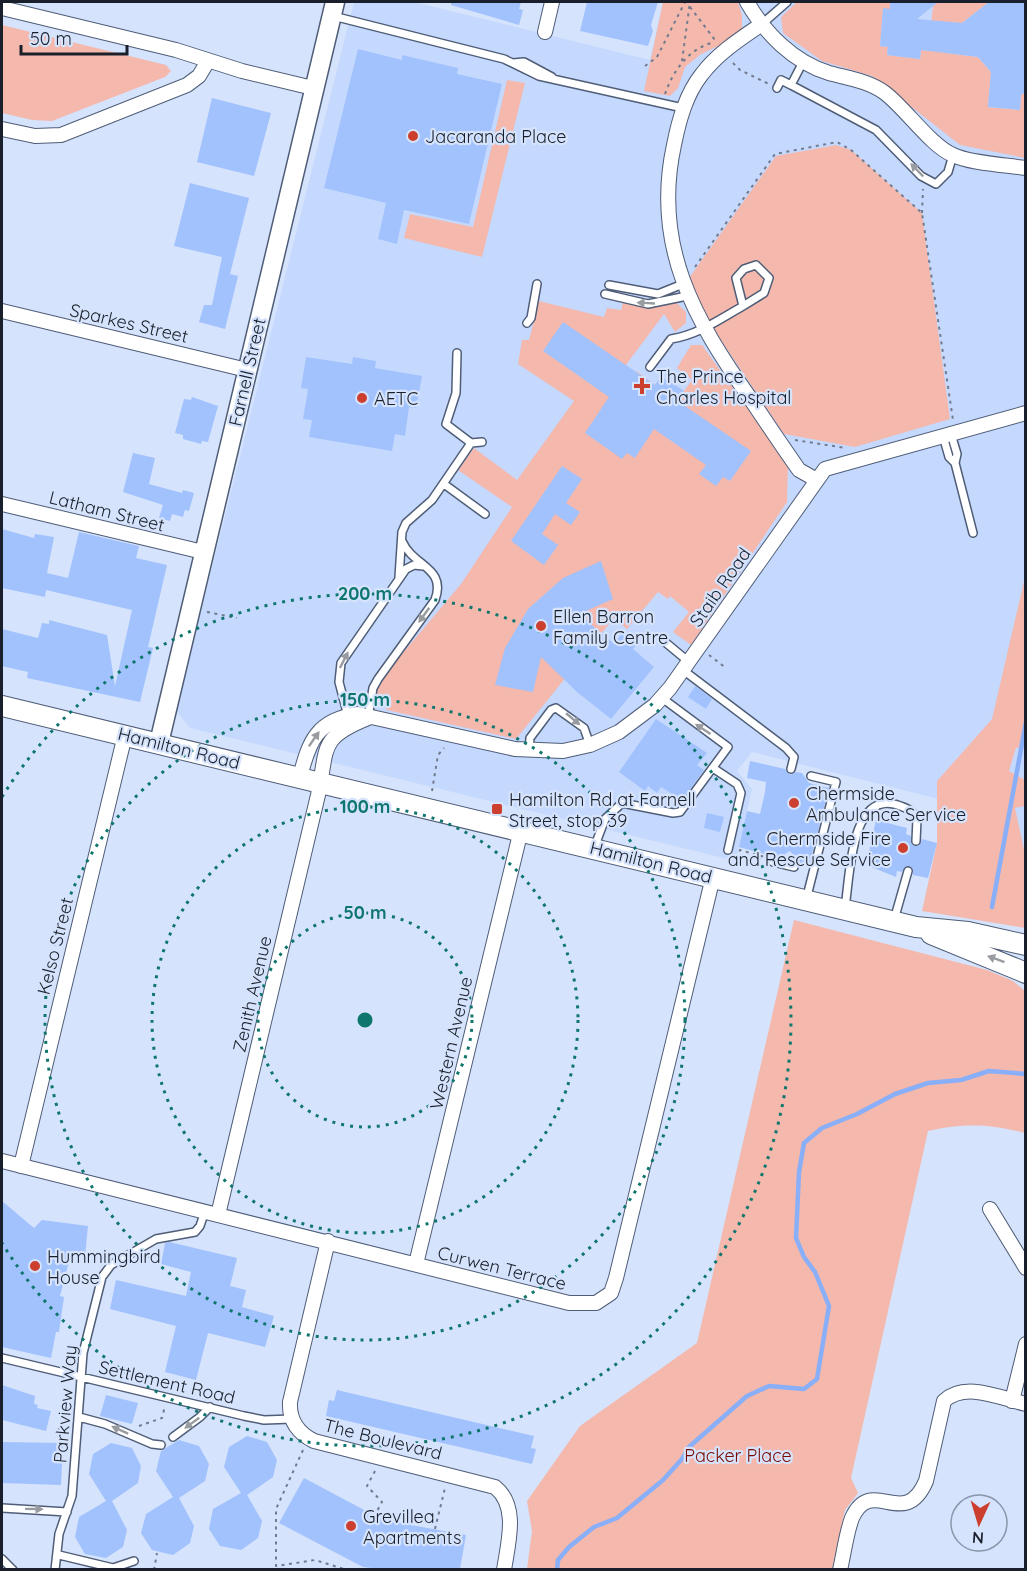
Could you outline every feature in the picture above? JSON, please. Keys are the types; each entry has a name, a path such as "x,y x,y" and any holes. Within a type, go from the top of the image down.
{"main road":[{"name":"Hamilton Road","path":"2,706 894,921 916,927 1026,974"},
{"name":"Hamilton Road","path":"916,927 968,932 1026,945"}],"street":[{"path":"545,32 552,2"},
{"path":"747,2 762,24 788,50 826,72 882,91 902,106 935,142 953,156 1026,168"},
{"path":"2,8 176,50 208,61 313,88"},
{"name":"Farnell Street","path":"159,743 333,8"},
{"path":"762,24 723,51 702,73 683,108 671,159 669,210 671,238 685,290 703,329 799,470 815,479"},
{"path":"2,129 35,136 61,135 187,85 199,76 208,61"},
{"name":"Sparkes Street","path":"2,311 247,370"},
{"name":"Staib Road","path":"300,777 314,737 326,726 349,720 368,718 391,720 529,751 562,751 590,745 618,732 662,698 815,479 825,470 876,453 1026,413"},
{"name":"Latham Street","path":"2,504 203,552"},
{"name":"Staib Road","path":"321,782 323,760 328,743 349,720"},
{"name":"Kelso Street","path":"21,1166 125,735"},
{"name":"Zenith Avenue","path":"211,1213 321,782"},
{"name":"Western Avenue","path":"417,1264 521,830"},
{"name":"Curwen Terrace","path":"2,1161 570,1303 596,1303 611,1293 713,877"},
{"path":"990,1209 1026,1268"},
{"path":"292,1419 291,1396 328,1241"},
{"path":"840,1569 852,1519 861,1504 874,1499 902,1505 912,1503 921,1494 944,1401 953,1393 966,1390 1019,1403 1026,1344"},
{"name":"The Boulevard","path":"292,1419 298,1430 308,1438 489,1484 499,1490 507,1501 510,1514 504,1569"}],"lane":[{"path":"762,24 787,2"},
{"path":"333,8 512,63 526,71 683,108"},
{"path":"791,85 804,60"},
{"path":"777,88 781,80 876,130 921,176 936,184 948,172 953,156"},
{"path":"650,367 671,339 686,337 703,329 743,306 764,293 769,278 756,265 744,269 736,278 743,306"},
{"path":"527,323 531,318 537,284"},
{"path":"609,285 658,294 685,290"},
{"path":"605,294 648,304 685,290"},
{"path":"457,353 456,393 446,424 471,443 482,442"},
{"path":"950,434 957,454 955,463 973,533"},
{"path":"398,580 406,522 432,500 471,443"},
{"path":"444,484 485,514"},
{"path":"368,718 373,688 378,678 435,600 438,581 434,573 407,553 402,541"},
{"path":"349,720 339,682 341,663 406,569 414,565 426,567"},
{"path":"664,642 686,666 786,748 794,757 791,770"},
{"path":"594,848 600,827 616,805 629,802 673,813 680,812 728,747 662,698"},
{"path":"529,751 530,738 551,710 556,708 584,728 590,745"},
{"path":"713,768 737,784 741,793 728,850"},
{"path":"806,900 836,782 811,776"},
{"path":"845,909 850,865 860,825 868,811 884,803 909,809 917,819 916,841"},
{"path":"773,861 794,867"},
{"path":"894,921 908,871"},
{"name":"Parkview Way","path":"55,1569 59,1555 60,1534 72,1496 80,1377 88,1329 102,1277 107,1269 130,1252 156,1239 195,1232 211,1213"},
{"name":"Settlement Road","path":"2,1358 264,1420 292,1419"},
{"path":"172,1437 200,1418 210,1407"},
{"path":"79,1417 95,1420 152,1444 161,1445"},
{"path":"2,1509 67,1512"},
{"path":"59,1555 113,1568 134,1561"},
{"path":"2,1559 13,1569"}],"path":[{"path":"645,66 657,57 685,2"},
{"path":"682,62 690,2"},
{"path":"685,290 775,154 837,142 851,150 922,213"},
{"path":"921,176 924,193 922,213 950,434"},
{"path":"774,436 876,453"},
{"path":"190,608 237,618"},
{"path":"699,647 726,668"},
{"path":"432,791 438,755 443,749 458,743 459,735"},
{"path":"736,867 740,850 773,861"},
{"path":"136,1427 162,1418 168,1398"},
{"path":"58,1429 65,1430"},
{"path":"308,1438 276,1509 276,1568 315,1560 347,1569"},
{"path":"375,1515 382,1502 367,1486 382,1458"},
{"path":"435,1529 448,1474"},
{"path":"154,1569 157,1553"}],"shaded area":[{"name":"The Prince Charles Hospital","path":"354,2 414,2 650,60 663,2 1025,2 1025,927 970,807 752,752 737,771 752,789 736,861 190,728 176,711"}],"green space":[{"path":"663,2 738,2 742,15 742,29 727,42 701,54 685,67 678,88 670,96 644,91"},
{"path":"797,2 890,2 890,9 883,9 880,46 888,47 887,55 920,59 921,50 928,51 933,6 938,2 989,2 962,23 948,22 945,53 978,57 991,72 988,107 1020,110 1021,95 1025,92 1025,158 960,145 872,76 822,61 783,33 781,17"},
{"path":"2,25 166,65 171,71 165,77 52,121 32,120 2,113"},
{"path":"507,80 525,83 482,257 404,238 410,214 473,227"},
{"path":"836,145 851,150 922,213 950,419 855,447 784,434 706,318 689,278 776,156"},
{"path":"539,301 604,317 607,308 621,310 623,302 677,303 686,312 686,323 675,332 664,314 614,381 625,388 636,371 655,385 661,376 684,391 692,380 677,368 691,345 702,345 788,465 787,502 691,645 673,632 689,612 670,596 668,599 658,592 627,629 614,618 516,739 387,710 376,692 385,674 461,584 512,507 458,470 474,448 517,480 574,401 518,364 522,340 529,340"},
{"path":"1025,577 1025,746 1016,748 1009,771 1025,780 1025,806 1015,808 1025,854 1025,928 922,911 937,843 937,781 992,719"},
{"name":"Packer Place","path":"794,920 987,970 1013,981 1025,991 1025,1133 977,1126 928,1131 851,1478 858,1493 845,1510 832,1569 527,1569 532,1531 527,1501 580,1426 697,1343"}],"building":[{"path":"451,2 521,2 519,9 523,10 519,25 451,5"},
{"path":"587,2 658,2 648,46 580,31"},
{"path":"890,2 938,2 917,19 962,23 989,2 1026,2 1026,92 1021,95 1020,110 988,107 991,72 978,57 921,50 920,59 887,55 888,47 880,46 883,8 890,9"},
{"name":"Jacaranda Place","path":"358,49 402,60 402,55 458,68 457,74 502,84 469,224 404,210 397,244 378,239 386,203 324,188"},
{"path":"212,98 271,113 254,176 197,162"},
{"path":"190,183 249,198 230,274 238,276 225,329 199,322 204,305 212,305 222,257 174,246"},
{"path":"563,322 655,385 661,376 684,391 679,402 751,451 730,481 723,477 716,486 699,474 706,465 654,429 635,458 627,453 622,459 585,433 609,397 543,351"},
{"name":"AETC","path":"306,357 352,364 353,357 376,361 375,368 422,376 416,408 409,407 405,436 395,434 392,451 309,437 312,420 303,419 308,389 301,388"},
{"path":"192,397 218,406 208,442 202,441 201,444 183,439 183,435 175,433 184,399 191,400"},
{"path":"133,453 155,458 149,484 182,493 183,490 194,493 189,511 185,510 183,517 172,514 170,521 159,518 163,505 123,492"},
{"path":"562,466 582,479 566,503 580,512 571,525 555,514 542,534 558,545 544,565 511,541"},
{"path":"2,529 34,538 35,534 54,537 47,573 68,578 79,532 139,546 136,558 167,565 148,647 153,648 140,702 27,678 28,672 2,666 2,629 38,638 42,623 49,624 49,620 107,635 115,686 132,610 46,590 45,597 2,588"},
{"path":"601,561 613,599 579,614 614,644 623,632 637,644 633,649 654,667 611,719 577,692 541,657 533,692 495,685 505,648 528,609 563,578"},
{"path":"695,686 712,699 706,709 688,697"},
{"path":"656,719 707,753 697,765 704,770 682,800 661,787 657,793 648,786 645,791 619,772"},
{"name":"Chermside Ambulance Service","path":"750,761 785,769 790,775 796,772 802,773 809,783 829,788 809,865 798,862 790,851 779,858 739,847 747,811 760,814 765,792 766,782 747,778"},
{"path":"707,813 724,817 720,832 704,828"},
{"name":"Chermside Fire and Rescue Service","path":"876,820 907,828 906,834 911,836 914,846 919,846 922,839 937,843 928,878 913,875 913,869 909,866 905,867 902,872 897,871 896,877 869,866 872,853 869,852"},
{"name":"Hummingbird House","path":"2,1201 34,1228 42,1220 88,1226 85,1256 71,1254 60,1296 64,1297 59,1332 56,1332 51,1358 2,1347"},
{"path":"165,1243 237,1258 230,1286 246,1290 242,1307 274,1316 265,1347 208,1333 196,1380 165,1372 176,1326 110,1309 116,1280 186,1296 191,1272 161,1264"},
{"path":"2,1385 35,1396 34,1404 38,1405 37,1408 51,1411 46,1431 2,1420"},
{"path":"337,1390 534,1436 531,1448 536,1449 532,1464 326,1416 329,1400 334,1401"},
{"path":"106,1395 138,1403 132,1424 100,1416"},
{"path":"247,1436 267,1442 277,1460 273,1477 247,1495 262,1521 258,1538 241,1550 220,1546 209,1529 213,1509 241,1493 224,1467 229,1447"},
{"path":"179,1440 199,1446 209,1464 205,1481 179,1498 194,1526 190,1543 173,1555 152,1550 141,1533 146,1514 173,1497 156,1471 161,1451"},
{"path":"2,1442 63,1443 61,1485 2,1483"},
{"path":"111,1443 132,1448 141,1466 138,1483 112,1501 127,1530 123,1547 106,1558 85,1554 75,1537 79,1517 106,1501 89,1474 93,1454"},
{"name":"Grevillea Apartments","path":"304,1478 383,1520 466,1535 460,1569 363,1567 279,1523"}],"waterway":[{"path":"992,907 1026,722"},
{"path":"557,1570 558,1560 569,1547 594,1527 617,1518 663,1480 682,1459 689,1447 747,1396 769,1386 804,1389 817,1379 829,1306 815,1272 804,1257 796,1238 799,1172 804,1143 822,1128 857,1114 895,1094 928,1083 961,1080 989,1071 1026,1074"}],"place":[{"name":"Jacaranda Place","path":"413,136"},
{"name":"The Prince Charles Hospital","path":"642,386"},
{"name":"AETC","path":"362,398"},
{"name":"Ellen Barron Family Centre","path":"541,626"},
{"name":"Chermside Ambulance Service","path":"794,803"},
{"name":"Hamilton Rd at Farnell Street, stop 39","path":"497,809"},
{"name":"Chermside Fire and Rescue Service","path":"903,848"},
{"name":"Hummingbird House","path":"35,1266"},
{"name":"Grevillea Apartments","path":"351,1526"}]}
